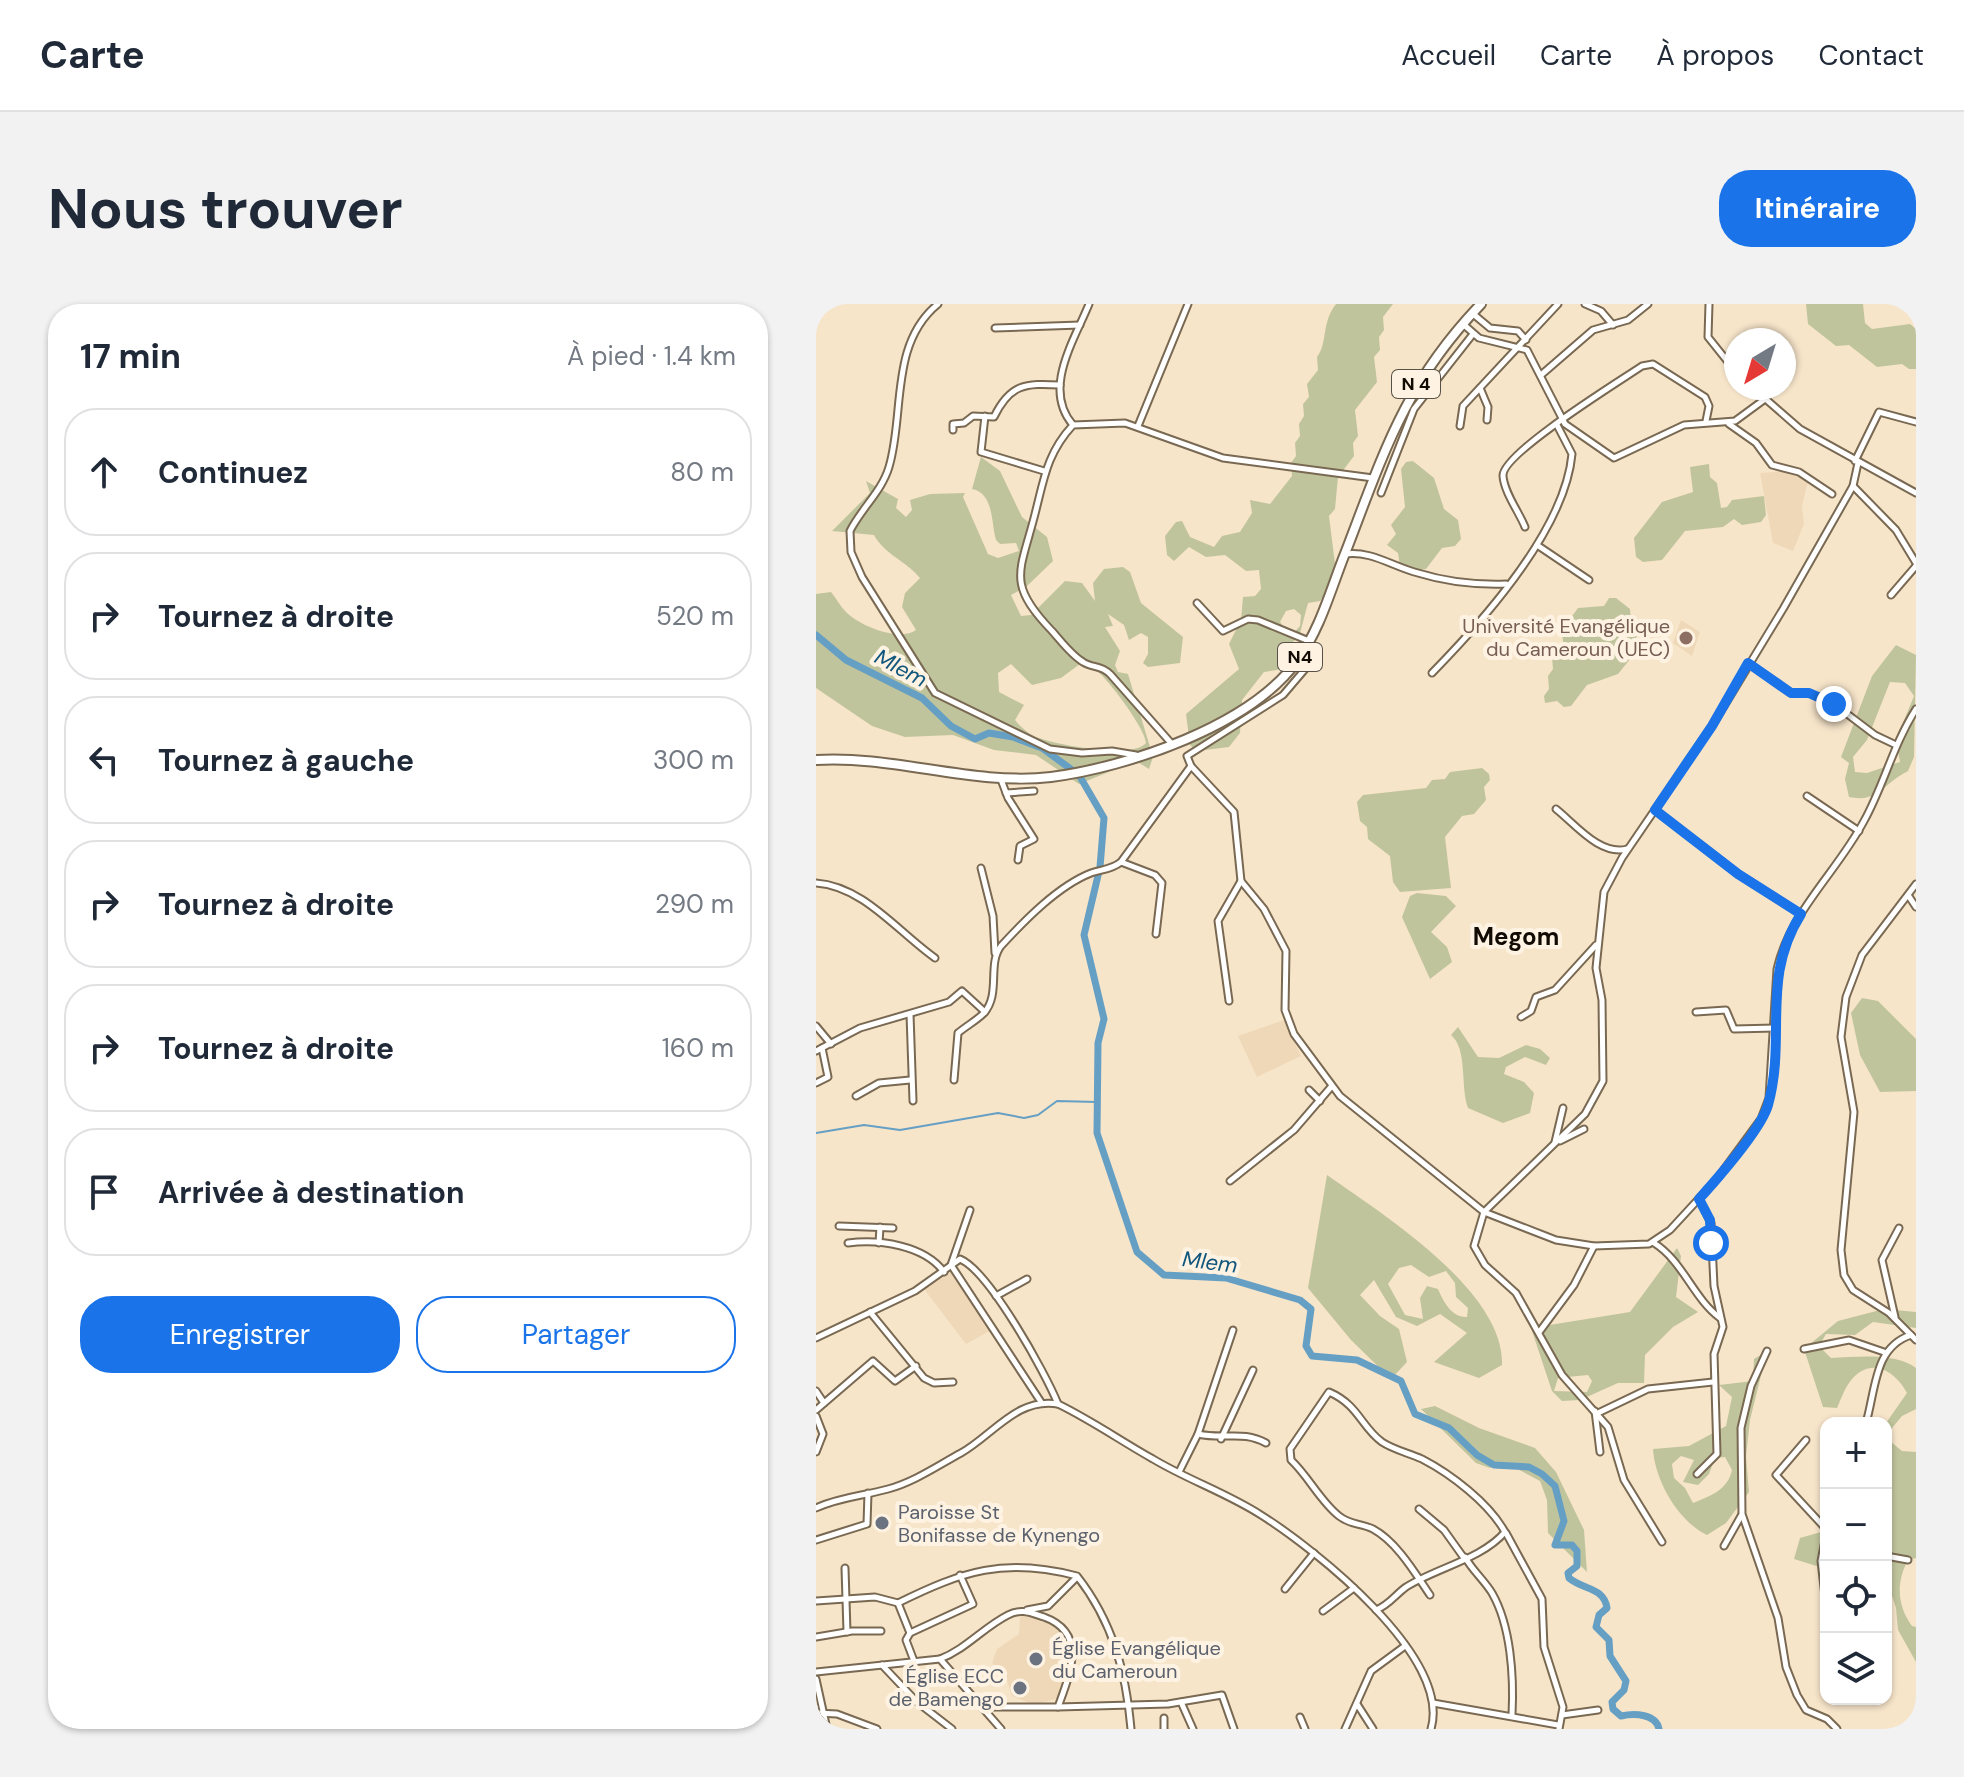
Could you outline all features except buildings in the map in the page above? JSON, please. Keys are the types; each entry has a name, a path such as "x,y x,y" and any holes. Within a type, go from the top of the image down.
{"highway":[{"name":"N 4","path":"1373,478 1411,392 1481,304"},
{"name":"N4","path":"816,762 856,760 1000,779 1084,771 1171,743 1254,703 1281,680 1304,651 1373,478"}],"street":[{"path":"938,304 918,327 909,348 898,397 888,470 850,531 849,542 857,567 935,693 1041,747 1075,753 1112,751 1138,755"},
{"path":"1073,425 1064,410 1061,371 1089,304"},
{"path":"1138,426 1188,304"},
{"path":"1460,426 1463,406 1558,304"},
{"path":"1585,304 1601,311 1613,325"},
{"path":"1541,375 1593,330 1628,320 1648,304"},
{"path":"1709,304 1708,337 1724,357"},
{"path":"1472,313 1487,326 1518,331 1526,340"},
{"path":"1432,673 1476,627 1537,545 1555,515 1572,458 1530,353 1520,346 1482,340 1463,323"},
{"path":"995,328 1080,325"},
{"path":"1381,493 1414,409 1473,334"},
{"path":"1525,527 1503,471 1531,442 1650,364 1708,399 1705,422"},
{"path":"953,430 956,423 964,423 973,416 994,417 1001,399 1019,387 1060,385"},
{"path":"1480,388 1488,407 1487,420"},
{"path":"1728,423 1744,416 1763,400"},
{"path":"1766,400 1800,429 1916,493"},
{"path":"1662,1542 1624,1480 1608,1427 1562,1375 1516,1293 1477,1254 1474,1240 1484,1212 1585,1114 1602,1086 1597,945 1601,899 1628,849 1712,726 1783,609 1853,486 1856,462 1879,412 1916,422"},
{"path":"985,416 981,452 1044,471"},
{"path":"1742,430 1744,416"},
{"path":"1171,743 1110,674 1102,667 1083,663 1037,617 1024,598 1019,575 1044,471 1054,448 1073,425 1108,422 1138,426 1223,458 1373,478"},
{"path":"1560,423 1615,458 1676,428 1705,422 1728,423 1742,430 1772,465 1799,472 1832,494"},
{"path":"1853,486 1896,530 1916,565 1891,595"},
{"path":"1537,545 1589,580"},
{"path":"1344,554 1358,552 1420,574 1477,586 1507,584"},
{"path":"1197,603 1223,631 1248,619 1258,620 1309,641"},
{"path":"1304,651 1306,668 1283,695 1190,751 1187,756 1191,766 1234,812 1241,881 1281,936 1286,959 1286,1018 1331,1087 1484,1212 1550,1238 1594,1246 1639,1247 1653,1243 1699,1199 1767,1109 1777,969 1789,934 1859,831 1896,745 1916,709"},
{"path":"1748,663 1791,693 1809,693 1834,704 1875,735 1896,745"},
{"path":"996,954 1027,920 1067,889 1092,873 1110,869 1121,862 1191,766"},
{"path":"1000,779 1005,793 1034,839 1020,846 1018,860"},
{"path":"1005,793 1034,791"},
{"path":"1807,796 1859,831"},
{"path":"1556,809 1603,847 1612,851 1628,849"},
{"path":"1655,810 1738,874 1801,914"},
{"path":"1121,862 1155,875 1162,883 1156,934"},
{"path":"954,1080 958,1033 985,1012 992,997 996,954 993,916 981,868"},
{"path":"1229,1001 1218,921 1241,881"},
{"path":"816,883 830,883 868,903 935,958"},
{"path":"1914,1338 1895,1318 1853,1290 1843,1271 1854,1112 1841,1037 1846,997 1856,969 1870,941 1916,886"},
{"path":"1908,895 1916,907"},
{"path":"1521,1017 1533,1008 1536,997 1555,990 1597,945"},
{"path":"816,1083 828,1077 819,1049 860,1028 949,1002 964,990 985,1012"},
{"path":"1696,1012 1726,1010 1734,1029 1775,1028"},
{"path":"910,1014 913,1101"},
{"path":"816,1026 831,1044"},
{"path":"856,1096 879,1083 910,1080"},
{"path":"1230,1181 1294,1130 1331,1087"},
{"path":"1309,1090 1320,1101"},
{"path":"1555,1143 1563,1108"},
{"path":"1555,1143 1584,1129"},
{"path":"1697,1474 1717,1454 1714,1354 1723,1331 1714,1286 1711,1223 1699,1199"},
{"path":"951,1265 970,1210"},
{"path":"839,1226 893,1228"},
{"path":"879,1243 880,1227"},
{"path":"1895,1318 1882,1260 1899,1228"},
{"path":"848,1243 879,1243 915,1250 944,1272"},
{"path":"1653,1243 1679,1267 1707,1308 1720,1318"},
{"path":"1540,1331 1574,1285 1594,1246"},
{"path":"816,1338 915,1291 960,1259 979,1271 996,1296 1049,1381 1058,1404"},
{"path":"951,1265 1041,1403"},
{"path":"996,1296 1027,1279"},
{"path":"870,1312 929,1382 953,1382"},
{"path":"1179,1472 1198,1434 1233,1330"},
{"path":"1868,1417 1884,1352 1896,1341 1914,1338"},
{"path":"1804,1349 1849,1340 1884,1352"},
{"path":"1767,1351 1751,1386 1741,1428 1738,1469 1742,1514 1778,1618 1786,1667 1797,1695 1806,1710 1827,1719 1837,1729"},
{"path":"816,1410 873,1361 895,1381 916,1366"},
{"path":"1221,1439 1253,1370"},
{"path":"1597,1411 1648,1389 1713,1382"},
{"path":"816,1391 824,1403"},
{"path":"1430,1595 1381,1535 1371,1528 1344,1521 1332,1511 1291,1460 1290,1449 1326,1393 1337,1395 1358,1411 1385,1444 1440,1470 1486,1509 1505,1532 1540,1591 1544,1647 1562,1715 1558,1727 1512,1715 1432,1703"},
{"path":"816,1508 842,1497 868,1493 924,1475 963,1452 1021,1408 1041,1403 1058,1404 1261,1515 1314,1553 1376,1610 1405,1646 1432,1703 1435,1717 1431,1729"},
{"path":"1597,1411 1600,1452"},
{"path":"816,1416 823,1434 816,1452"},
{"path":"1198,1434 1221,1439 1249,1434 1266,1443"},
{"path":"1806,1440 1776,1475 1820,1524"},
{"path":"816,1540 867,1524 868,1493"},
{"path":"1419,1509 1453,1540 1491,1591 1502,1619 1512,1675 1512,1715"},
{"path":"1724,1546 1742,1514"},
{"path":"1376,1610 1505,1532"},
{"path":"1285,1589 1314,1553"},
{"path":"1892,1557 1908,1560"},
{"path":"816,1601 875,1597 898,1603 974,1570 1018,1567 1077,1576 1103,1614 1123,1667 1131,1729"},
{"path":"845,1568 847,1632"},
{"path":"914,1661 906,1640 910,1633 973,1604 960,1575"},
{"path":"816,1672 940,1659 962,1649 1006,1615 1048,1606 1077,1576"},
{"path":"1323,1611 1354,1588"},
{"path":"898,1603 910,1633"},
{"path":"1027,1611 1056,1621 1070,1636 1073,1661 1058,1707"},
{"path":"816,1637 881,1631"},
{"path":"1345,1729 1376,1665 1405,1646"},
{"path":"940,1659 1001,1729"},
{"path":"881,1665 917,1702 952,1729"},
{"path":"816,1679 827,1729"},
{"path":"983,1707 1181,1702 1222,1695 1234,1729"},
{"path":"1181,1702 1193,1729"},
{"path":"1357,1703 1373,1729"},
{"path":"1562,1715 1598,1710"},
{"path":"816,1713 824,1712 877,1729"},
{"path":"1300,1717 1305,1729"},
{"path":"1164,1718 1164,1729"}],"shaded area":[{"path":"1760,473 1799,473 1808,482 1802,506 1804,524 1793,551 1773,543"},
{"name":"Université Evangélique du Cameroun (UEC)","path":"1681,620 1700,632 1692,656 1673,643"},
{"path":"1284,1020 1301,1056 1257,1077 1238,1036"},
{"path":"957,1268 997,1327 966,1344 924,1289"},
{"path":"1024,1614 1047,1619 1065,1631 1069,1651 1060,1694 1056,1699 1034,1705 1012,1696 1005,1674 992,1663 997,1649 1019,1634 1020,1618"}],"green space":[{"path":"1336,304 1393,304 1383,317 1380,350 1374,357 1377,382 1355,410 1358,436 1353,443 1354,456 1338,477 1335,509 1329,516 1337,580 1320,601 1308,603 1299,637 1281,651 1283,663 1277,670 1264,672 1242,700 1240,733 1229,747 1197,751 1190,745 1186,714 1239,669 1229,644 1241,620 1243,597 1255,596 1261,589 1259,570 1246,571 1225,555 1206,557 1189,547 1174,561 1167,555 1165,536 1176,522 1182,521 1190,537 1214,547 1222,536 1240,532 1252,513 1250,500 1270,504 1292,476 1291,463 1296,456 1295,443 1300,436 1303,404 1309,397 1307,384 1318,370 1317,357","holes":["1294,609 1301,615 1300,626 1291,636 1280,622 1286,611"]},
{"path":"1806,304 1863,304 1865,323 1872,329 1910,324 1916,329 1916,369 1902,364 1877,367 1849,345 1836,346 1808,324"},
{"path":"981,457 1000,471 1022,517 1047,537 1053,561 1026,587 1011,595 1021,616 1031,615 1065,581 1082,583 1095,601 1093,583 1104,569 1123,567 1130,572 1141,603 1183,637 1180,663 1148,667 1143,663 1148,654 1148,637 1141,633 1129,640 1124,625 1108,614 1113,626 1105,627 1120,651 1115,665 1118,672 1128,674 1153,757 1149,769 1136,761 1079,784 1036,755 994,750 953,735 905,737 872,726 816,688 816,594 831,592 852,617 880,631 900,634 916,630 902,607 905,593 920,578 883,547 874,535 832,531 870,493 866,481 898,499 896,508 906,517 912,510 910,500 930,494 965,493 963,497 988,554 998,558 1019,551 1016,543 1000,544 996,540 988,502 972,489","holes":["1084,661 1110,684 1138,724 1146,743 1139,748 1110,750 1044,740 1028,733 1015,720 1024,705 999,692 998,673 1011,664 1032,685 1061,678"]},
{"path":"1413,461 1434,478 1444,509 1458,520 1461,539 1455,546 1442,548 1426,569 1407,571 1400,566 1398,553 1387,545 1396,534 1391,525 1405,507 1401,469 1406,462"},
{"path":"1709,464 1710,477 1717,483 1721,508 1727,507 1732,500 1764,496 1766,515 1761,522 1742,525 1734,519 1723,527 1685,531 1662,560 1643,562 1636,557 1634,538 1662,502 1693,492 1690,467"},
{"path":"1609,598 1616,598 1630,609 1631,621 1638,627 1639,633 1634,641 1635,653 1618,674 1587,685 1571,706 1564,707 1557,701 1545,703 1544,696 1549,689 1548,676 1553,669 1552,657 1563,642 1562,630 1578,608 1604,606"},
{"path":"1896,645 1916,655 1914,757 1908,771 1874,795 1849,797 1845,779 1849,763 1841,757 1872,676","holes":["1890,682 1905,683 1914,696 1896,740 1900,762 1867,773 1855,772 1853,757 1867,740"]},
{"path":"1482,768 1489,774 1490,780 1484,787 1486,800 1474,814 1462,816 1445,837 1451,888 1400,892 1393,882 1390,856 1368,839 1367,827 1360,821 1357,802 1363,795 1426,788 1432,780 1445,779 1450,772"},
{"path":"1417,893 1446,896 1456,906 1431,932 1447,947 1452,962 1430,979 1402,917 1410,896"},
{"path":"1862,998 1878,1001 1916,1039 1916,1091 1880,1092 1860,1055 1851,1013"},
{"path":"1458,1027 1478,1057 1499,1058 1526,1045 1540,1049 1550,1058 1546,1065 1525,1057 1506,1067 1504,1074 1524,1082 1534,1093 1530,1113 1503,1123 1468,1108 1460,1049 1451,1035"},
{"path":"1327,1175 1407,1232 1462,1282 1484,1309 1498,1337 1502,1365 1479,1378 1434,1362 1467,1333 1440,1314 1417,1326 1396,1317 1374,1280 1360,1295 1380,1316 1399,1329 1407,1362 1391,1379 1351,1340 1308,1288","holes":["1411,1265 1429,1277 1446,1271 1455,1283 1456,1297 1468,1308 1467,1317 1453,1312 1438,1289 1427,1286 1420,1298 1423,1319 1405,1315 1388,1284 1399,1268"]},
{"path":"1677,1248 1681,1256 1676,1297 1698,1312 1673,1327 1645,1355 1644,1383 1618,1383 1580,1400 1562,1401 1552,1391 1531,1328 1630,1312","holes":["1588,1375 1592,1381 1587,1392 1554,1391 1558,1378"]},
{"path":"1884,1309 1916,1312 1916,1328 1873,1322 1855,1335 1826,1334 1819,1346 1831,1358 1886,1358 1916,1368 1916,1409 1902,1416 1892,1428 1890,1417 1907,1393 1897,1379 1883,1370 1875,1368 1860,1372 1850,1382 1837,1408 1823,1407 1804,1349 1838,1321"},
{"path":"1767,1351 1750,1420 1746,1456 1749,1492 1726,1523 1707,1535 1696,1529 1670,1499 1658,1474 1653,1449 1689,1446 1726,1426 1732,1397 1719,1385 1753,1381 1754,1359","holes":["1681,1456 1694,1460 1683,1482 1698,1485 1709,1474 1715,1458 1725,1457 1732,1470 1727,1483 1712,1495 1693,1503 1685,1488 1674,1478 1672,1464"]},
{"path":"1435,1406 1479,1428 1535,1448 1556,1472 1584,1530 1587,1572 1548,1533 1547,1500 1540,1481 1504,1462 1490,1468 1476,1463 1421,1409"},
{"path":"1892,1443 1902,1451 1916,1452 1916,1558 1908,1560 1904,1568 1900,1594 1903,1610 1912,1626 1916,1627 1916,1662 1898,1630 1892,1596"},
{"path":"1820,1532 1820,1567 1794,1559 1800,1538"}],"waterway":[{"name":"Mlem","path":"816,635 846,660 922,698 951,726 975,739 989,733 1013,737 1042,748 1079,775 1104,818 1100,867 1084,935 1104,1019 1098,1043 1097,1133 1137,1252 1164,1275 1226,1278 1300,1300 1311,1309 1306,1346 1312,1356 1357,1360 1401,1381 1415,1414 1449,1428 1477,1455 1494,1465 1529,1467 1542,1474 1555,1486 1564,1521 1555,1545 1572,1545 1577,1551 1577,1566 1568,1573 1569,1578 1597,1592 1605,1601 1607,1608 1599,1615 1596,1627 1609,1640 1610,1656 1626,1681 1624,1690 1612,1702 1613,1709 1621,1716 1638,1715 1654,1720 1659,1729"},
{"path":"816,1133 864,1125 900,1130 998,1113 1024,1118 1038,1115 1057,1101 1097,1102"}],"place":[{"name":"Université Evangélique du Cameroun (UEC)","path":"1686,638"},
{"name":"Paroisse St Bonifasse de Kynengo","path":"882,1523"},
{"name":"Église Evangélique du Cameroun","path":"1036,1659"},
{"name":"Église ECC de Bamengo","path":"1020,1688"}],"district":[{"name":"Megom","path":"1516,936"}],"route":[{"path":"1711,1243 1710,1220 1699,1199 1767,1109 1774,1053 1777,969 1789,934 1801,914 1765,888 1738,874 1655,810 1734,692 1748,663 1791,693 1809,693 1834,704"}]}
